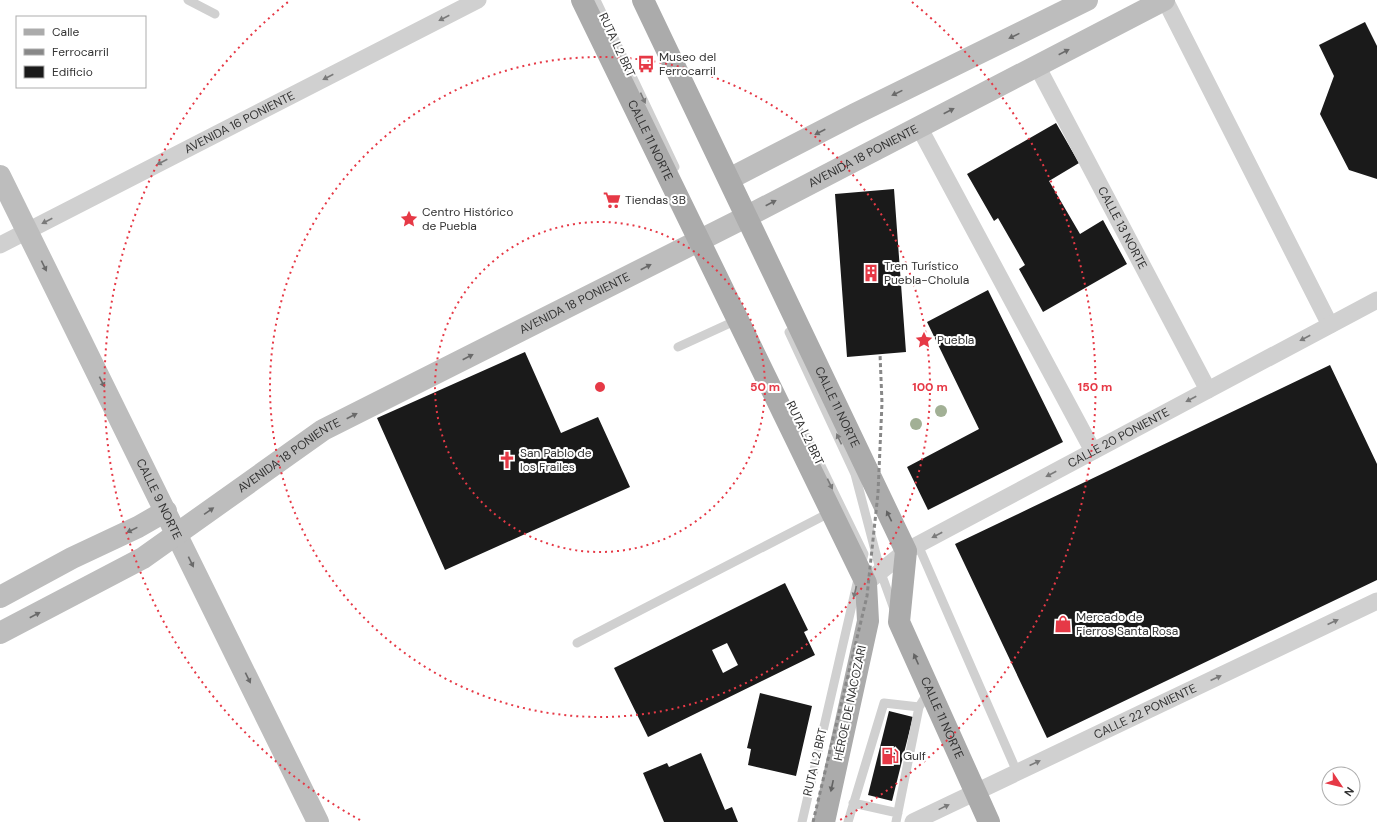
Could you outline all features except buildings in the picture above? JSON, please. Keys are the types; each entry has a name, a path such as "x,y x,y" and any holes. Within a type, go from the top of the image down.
{"main road":[{"name":"CALLE 11 NORTE","path":"582,0 706,236 737,320 831,512 869,575"},
{"name":"CALLE 11 NORTE","path":"643,0 729,179 738,217 912,548"},
{"path":"899,622 912,548"},
{"name":"HÉROE DE NACOZARI","path":"824,822 868,621 869,575"},
{"name":"CALLE 11 NORTE","path":"899,622 924,699 975,792 989,822"}],"street":[{"name":"AVENIDA 16 PONIENTE","path":"0,244 478,0"},
{"path":"729,179 850,116 1087,0"},
{"name":"AVENIDA 18 PONIENTE","path":"7,630 143,558 323,430 706,236 738,217 919,127 1164,0"},
{"path":"1164,0 1330,324"},
{"name":"CALLE 13 NORTE","path":"1037,66 1208,390"},
{"path":"919,127 1093,451"},
{"name":"CALLE 9 NORTE","path":"0,176 318,822"},
{"name":"CALLE 20 PONIENTE","path":"869,575 912,548 1330,324 1375,306"},
{"path":"7,630 0,597 72,558 138,528 166,511"},
{"path":"72,558 86,588"},
{"name":"CALLE 22 PONIENTE","path":"913,822 1377,601"}],"lane":[{"path":"188,0 215,14"},
{"name":"RUTA L2 BRT","path":"596,0 678,172"},
{"path":"665,69 738,217"},
{"path":"678,347 737,320"},
{"name":"RUTA L2 BRT","path":"785,322 855,474 869,575 802,822"},
{"name":"RUTA L2 BRT","path":"802,426 864,554 869,575 899,622"},
{"path":"577,643 831,512"},
{"path":"912,548 1017,772"},
{"path":"848,822 853,803 884,703 924,699 897,818 853,803"}],"railway":[{"path":"813,822 867,596 878,493 882,403 880,354"}],"place":[{"name":"Museo del Ferrocarril","path":"646,64"},
{"name":"Tiendas 3B","path":"612,200"},
{"name":"Centro Histórico de Puebla","path":"409,219"},
{"name":"Tren Turístico Puebla-Cholula","path":"871,273"},
{"name":"Puebla","path":"924,340"},
{"name":"San Pablo de los Frailes","path":"507,460"},
{"name":"Mercado de Fierros Santa Rosa","path":"1063,624"},
{"name":"Gulf","path":"890,756"}]}
